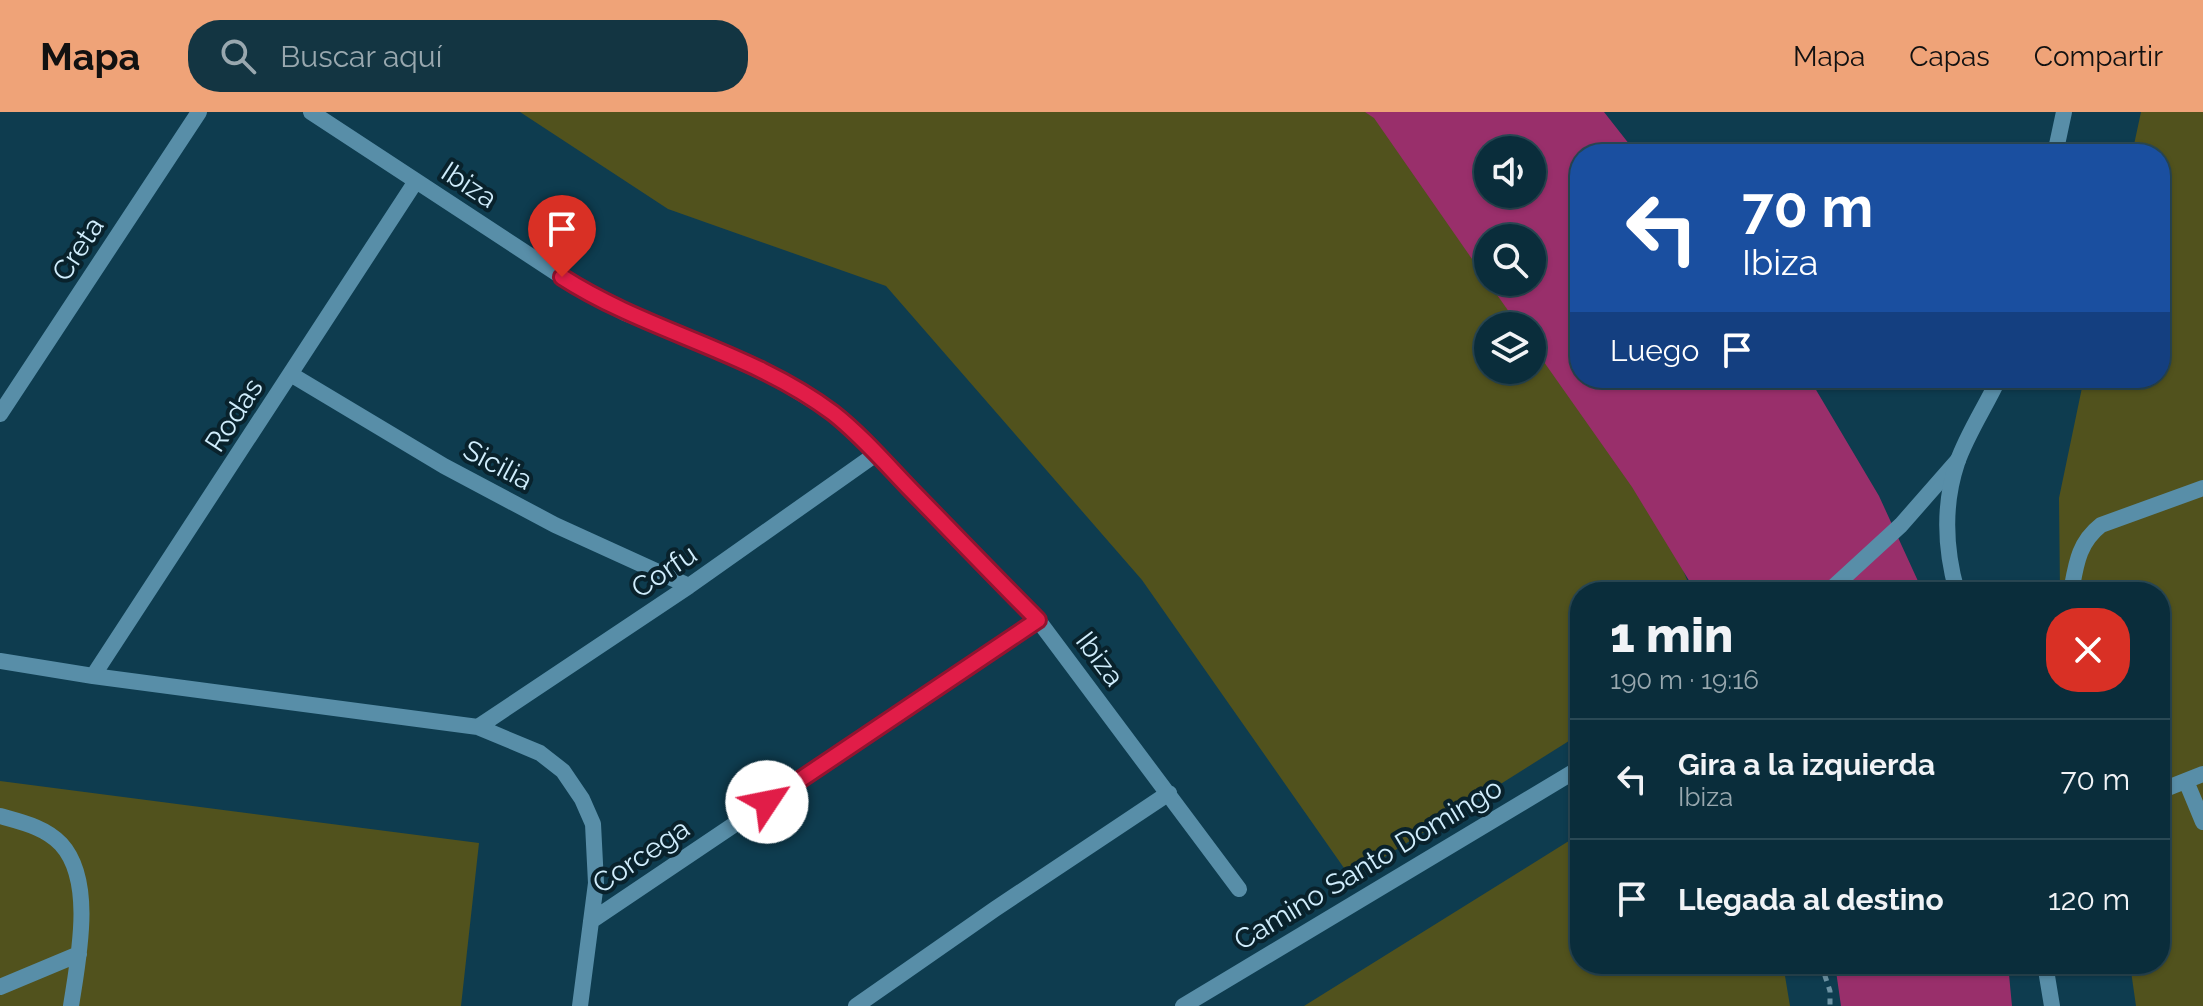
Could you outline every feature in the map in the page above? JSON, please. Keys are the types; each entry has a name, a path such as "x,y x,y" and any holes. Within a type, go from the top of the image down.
{"street":[{"name":"Creta","path":"0,414 199,112"},
{"name":"Ibiza","path":"311,112 587,293 625,313 690,338 779,380 833,413 1038,620 1239,889"},
{"path":"2057,144 2064,112"},
{"name":"Rodas","path":"93,676 416,181"},
{"name":"Sicilia","path":"292,375 444,466 555,525 689,586"},
{"path":"1954,582 1946,530 1949,494 1958,460 1994,388"},
{"name":"Corfu","path":"478,727 689,586 876,454"},
{"path":"1839,582 1901,525 1958,460"},
{"path":"2073,582 2079,550 2090,533 2101,525 2203,488"},
{"name":"Corcega","path":"591,921 1038,620"},
{"path":"0,661 478,727 540,753 563,771 582,799 593,824 596,883 580,1006"},
{"name":"Camino Santo Domingo","path":"1183,1006 1570,774"},
{"path":"2170,787 2203,774"},
{"path":"2186,781 2203,822"},
{"path":"856,1006 1169,793"},
{"path":"0,816 39,827 60,843 73,862 81,899 79,954 71,1006"},
{"path":"0,987 79,954"},
{"path":"2047,974 2052,1006"}],"path":[{"path":"1824,974 1830,991 1830,1006"}],"shaded area":[{"path":"520,112 1384,112 1474,229 1474,296 1524,296 1535,312 1474,312 1474,384 1546,384 1546,328 1570,363 1570,388 1590,388 1622,420 1688,582 1570,582 1570,740 1351,878 1142,580 886,286 668,209"},
{"path":"1365,112 1604,112 1629,144 1570,144 1570,388 1815,388 1879,496 1918,582 1690,582 1632,487 1546,365 1546,312 1509,312 1498,296 1546,296 1546,224 1474,224 1474,262 1374,118"},
{"path":"2141,112 2203,112 2203,1006 2136,1006 2131,974 2170,974 2170,582 2060,582 2059,498 2082,388 2170,388 2170,144 2134,144"},
{"path":"0,781 479,843 461,1006 0,1006"},
{"path":"1570,840 1570,974 1785,974 1790,1006 1304,1006"},
{"path":"1836,974 2009,974 2012,1006 1841,1006"}],"route":[{"path":"562,277 625,313 690,338 779,380 833,413 1038,620 767,802"}]}
